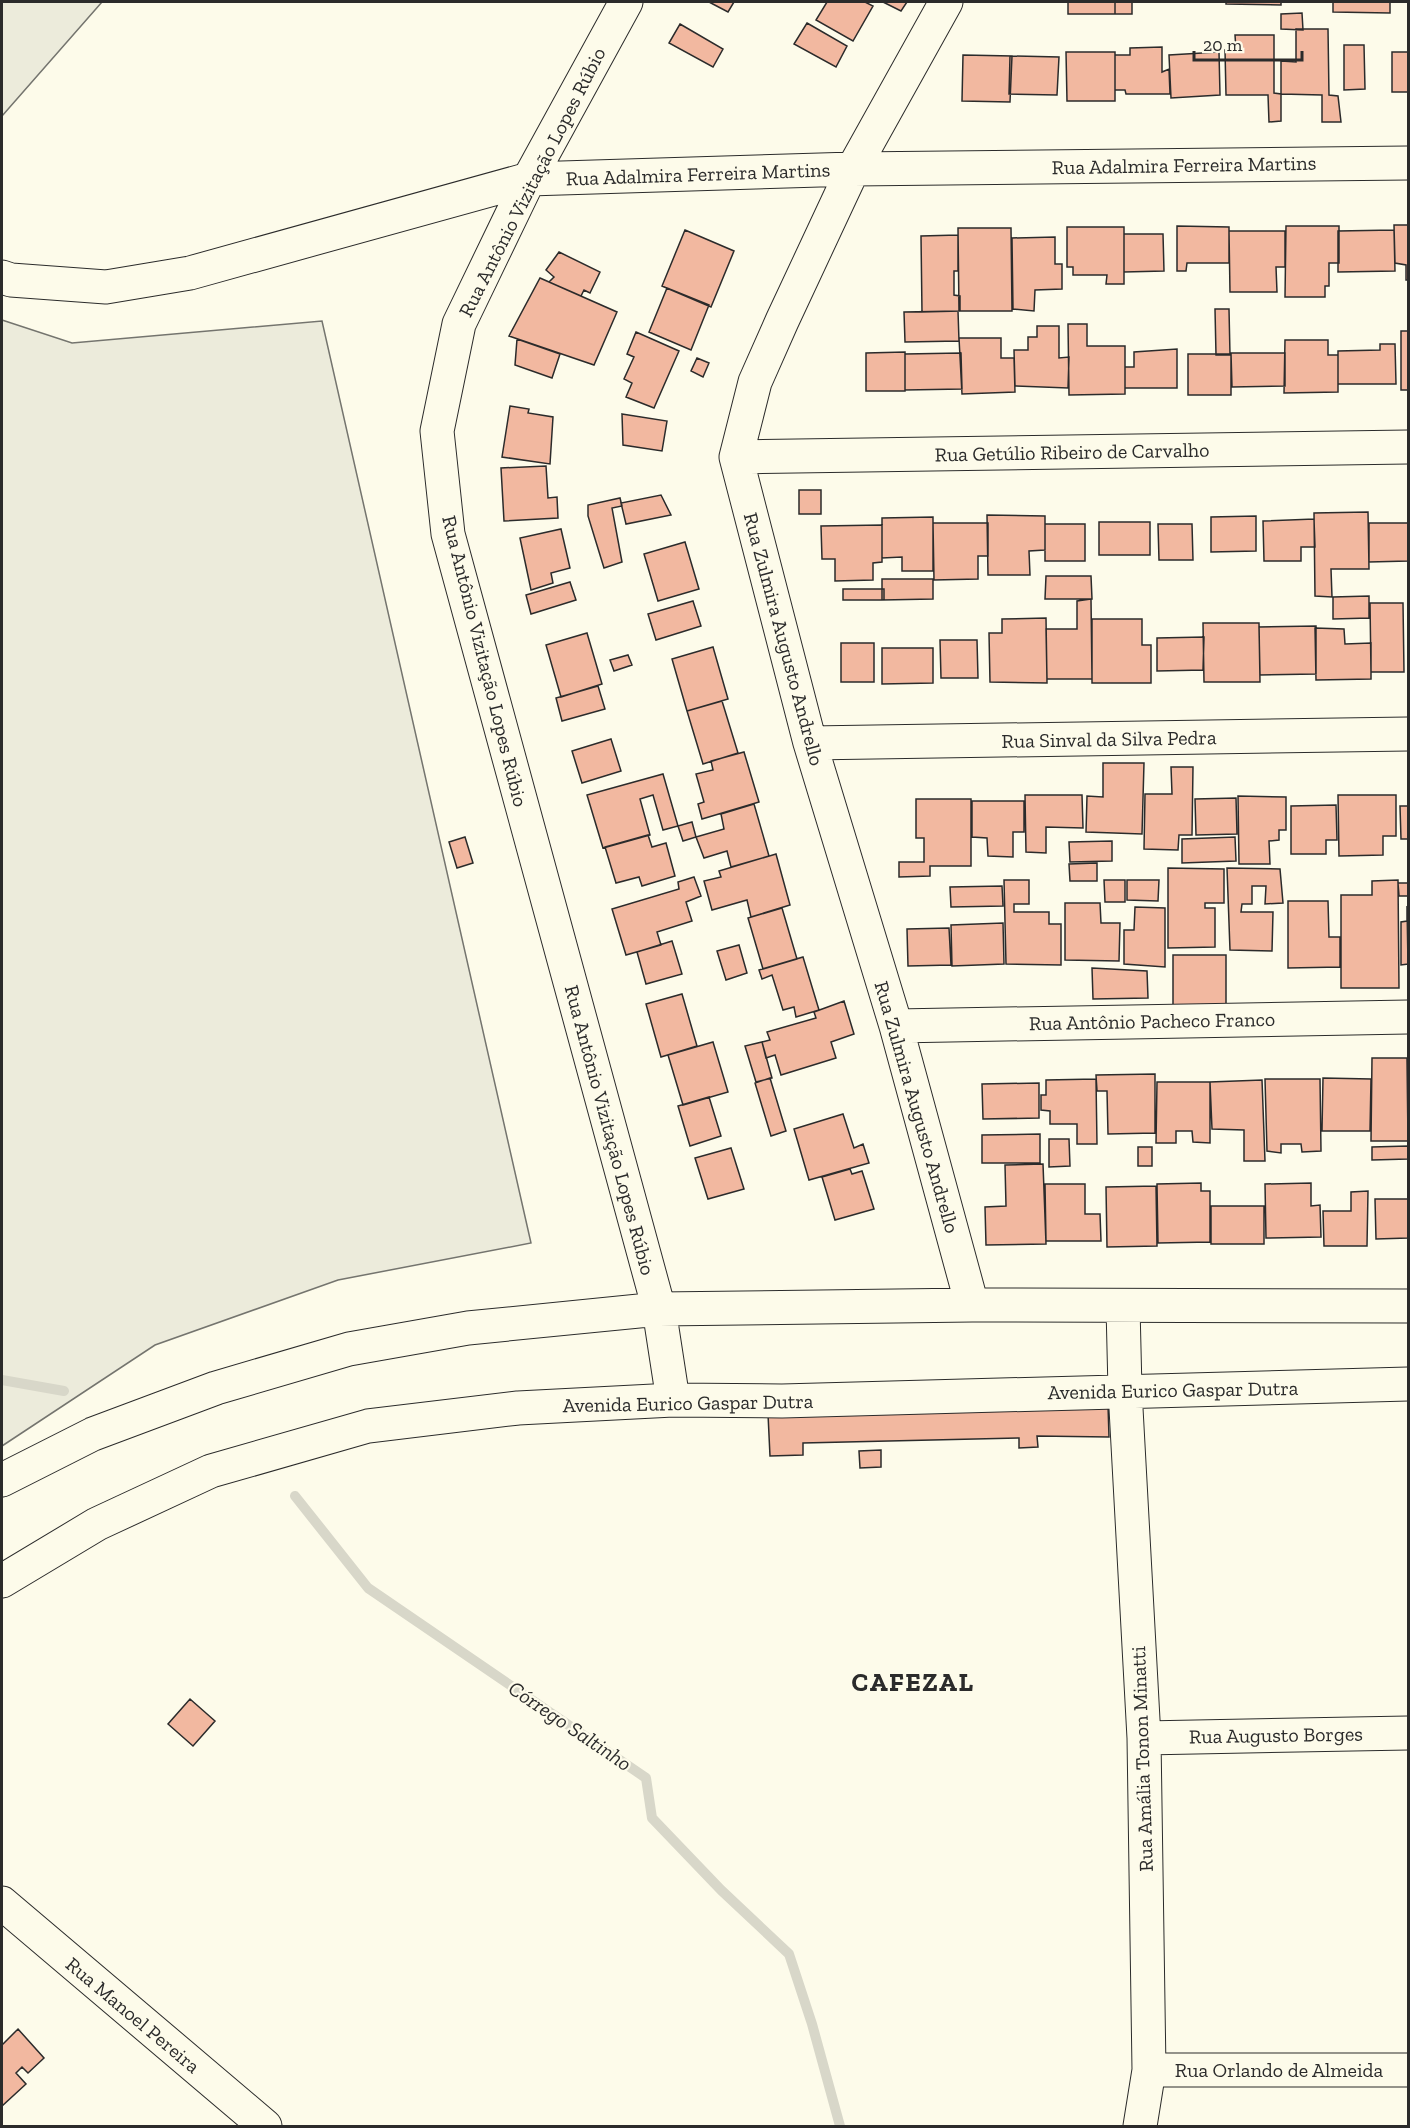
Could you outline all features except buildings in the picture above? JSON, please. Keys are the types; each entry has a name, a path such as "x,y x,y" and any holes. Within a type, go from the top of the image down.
{"street":[{"name":"Rua Antônio Vizitação Lopes Rúbio","path":"626,2 529,179 459,324 436,431 448,534 659,1309 673,1400"},
{"name":"Rua Zulmira Augusto Andrello","path":"946,2 853,169 754,382 736,457 810,743 896,1026 972,1305"},
{"name":"Rua Adalmira Ferreira Martins","path":"2,277 11,280 106,287 190,273 529,179 853,169 1408,163"},
{"name":"Rua Getúlio Ribeiro de Carvalho","path":"736,457 1408,447"},
{"name":"Rua Sinval da Silva Pedra","path":"810,743 1408,734"},
{"name":"Rua Antônio Pacheco Franco","path":"896,1026 1408,1017"},
{"path":"2,1480 93,1434 216,1388 349,1349 468,1328 659,1309 972,1305 1408,1306"},
{"name":"Rua Amália Tonon Minatti","path":"1123,1307 1125,1390 1144,1738 1149,2070 1140,2127"},
{"name":"Avenida Eurico Gaspar Dutra","path":"2,1581 97,1524 211,1471 368,1426 518,1408 673,1400 782,1401 1408,1384"},
{"name":"Rua Augusto Borges","path":"1144,1738 1408,1733"},
{"name":"Rua Manoel Pereira","path":"2,1903 265,2127"},
{"name":"Rua Orlando de Almeida","path":"1149,2070 1408,2070"}],"shaded area":[{"path":"2,2 102,2 2,116"},
{"path":"2,320 72,343 322,321 531,1243 338,1280 155,1345 2,1446"}],"waterway":[{"name":"Córrego Saltinho","path":"2,1380 64,1391"},
{"name":"Córrego Saltinho","path":"295,1496 368,1588 646,1778 652,1818 721,1890 789,1954 812,2024 840,2126"}],"district":[{"name":"CAFEZAL","path":"913,1682"}]}
